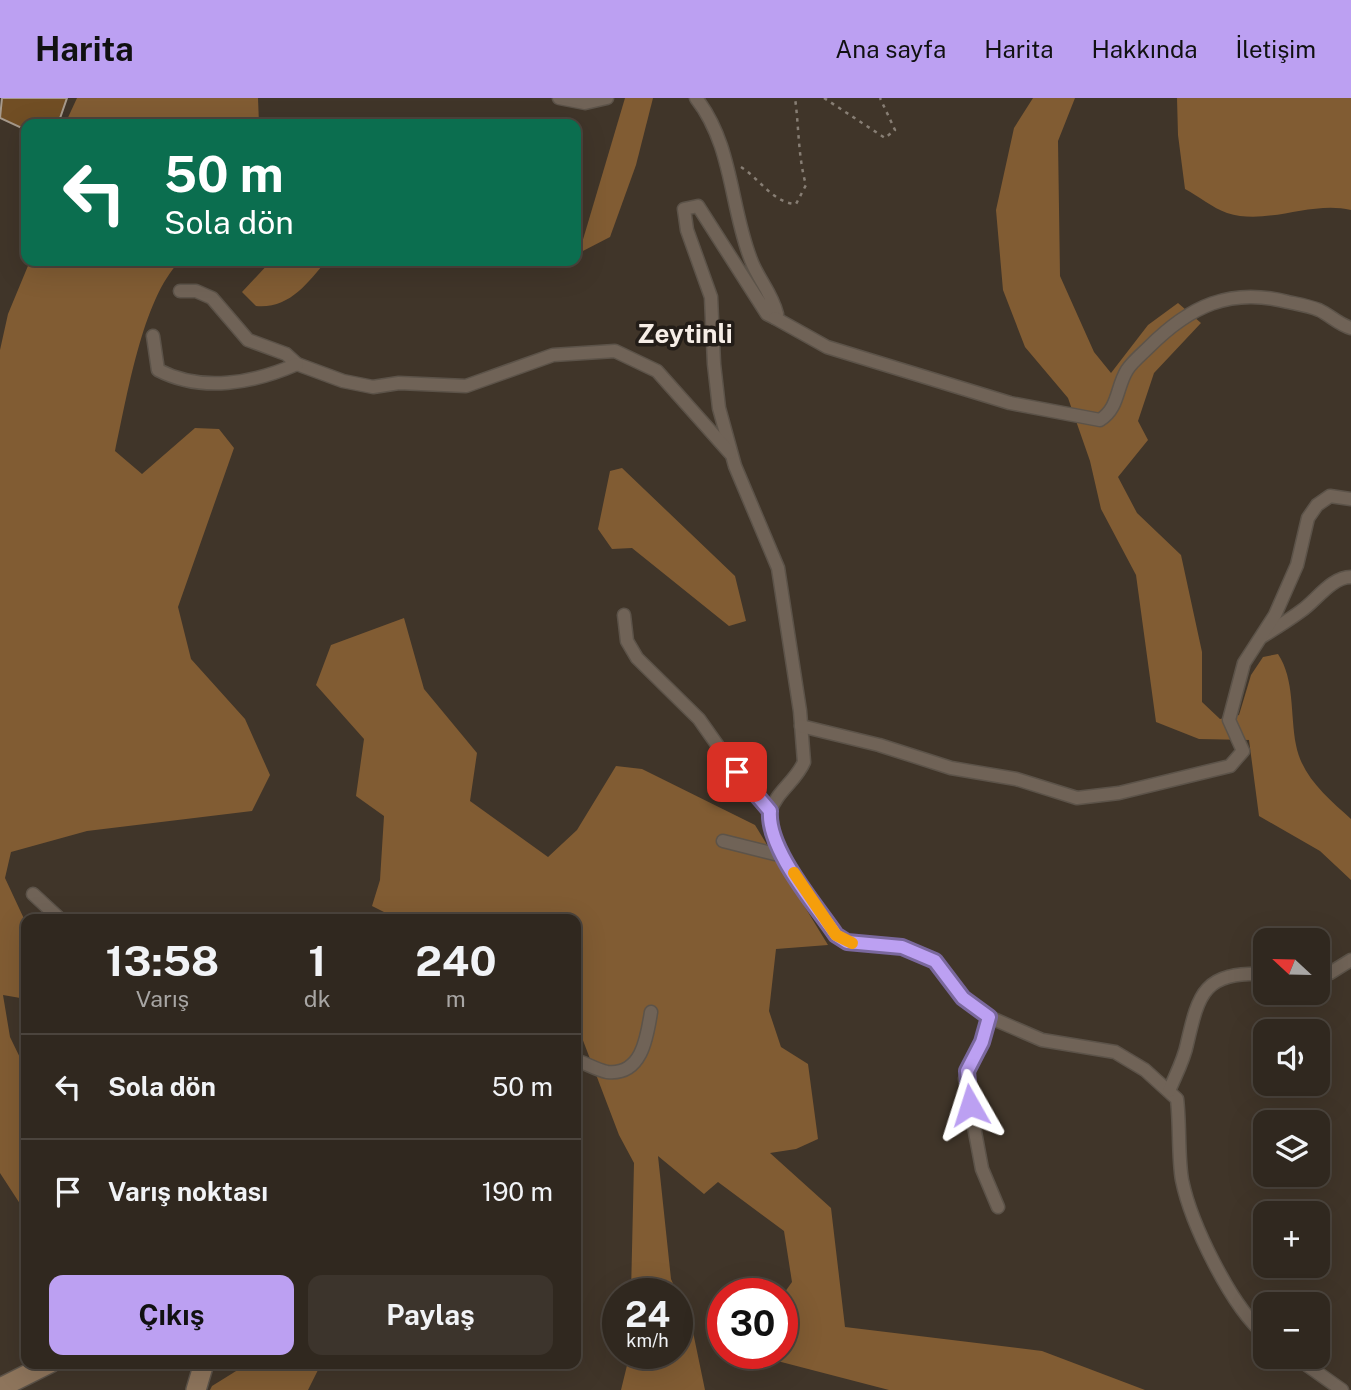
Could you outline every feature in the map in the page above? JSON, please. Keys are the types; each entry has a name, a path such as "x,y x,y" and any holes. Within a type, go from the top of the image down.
{"street":[{"path":"559,98 585,103 607,98"},
{"path":"696,98 709,114 725,157 751,261 773,299 775,318"},
{"path":"1253,1324 1200,1234 1182,1179 1178,1099 1145,1070 1115,1052 1042,1040 989,1017 963,998 935,961 902,947 847,942 836,935 783,856 769,825 770,811 804,762 778,568 732,456 719,408 711,296 687,230 684,209 698,205 706,215 767,314 827,347 1010,403 1100,421 1110,414 1127,370 1163,333 1193,312 1222,298 1241,295 1275,298 1319,310 1339,324 1351,328"},
{"path":"180,291 196,291 212,298 248,340 286,354 297,364 343,381 373,387 399,383 466,386 553,355 615,351 657,371 732,456"},
{"path":"153,336 158,370 173,377 204,384 265,378 297,364"},
{"path":"801,726 879,745 951,768 1016,779 1077,798 1119,793 1230,766 1243,751 1229,720 1244,663 1275,615 1297,565 1308,518 1317,505 1330,496 1351,499"},
{"path":"1260,638 1304,610 1344,577 1351,577"},
{"path":"624,615 626,641 637,658 699,719 749,790 770,811"},
{"path":"723,841 783,856"},
{"path":"33,894 55,914"},
{"path":"1330,973 1351,960"},
{"path":"1169,1091 1187,1045 1189,1026 1205,989 1215,981 1253,976"},
{"path":"581,1061 607,1072 626,1069 637,1061 646,1040 651,1012"},
{"path":"989,1017 982,1042 965,1079 982,1169 998,1207"},
{"path":"0,1388 38,1369"},
{"path":"196,1390 202,1369"},
{"path":"1312,1369 1342,1390"}],"path":[{"path":"725,157 765,186 774,198 786,204 796,204 806,185 799,158 800,137 795,98"},
{"path":"824,98 884,138 895,130 880,98"}],"shaded area":[{"path":"77,98 258,98 259,119 67,119"},
{"path":"625,98 653,98 636,165 610,237 581,252"},
{"path":"1033,98 1075,98 1058,141 1060,276 1094,352 1111,373 1148,325 1178,303 1201,323 1154,373 1138,421 1148,440 1118,477 1137,513 1181,555 1202,652 1202,702 1220,719 1239,715 1251,675 1263,657 1278,654 1290,686 1299,757 1317,786 1351,819 1351,880 1320,851 1259,816 1249,740 1199,739 1156,722 1136,575 1101,509 1090,461 1068,398 1025,347 1003,290 996,210 1014,128"},
{"path":"1177,98 1351,98 1351,210 1321,208 1258,217 1242,216 1222,211 1185,189 1178,135"},
{"path":"28,266 176,266 155,299 146,324 115,451 142,474 195,428 219,429 234,448 178,607 191,659 245,719 270,775 252,811 87,831 11,852 5,878 22,914 21,998 3,995 10,1037 21,1060 21,1205 0,1173 0,350 8,314"},
{"path":"266,266 322,266 296,293 278,303 256,306 242,292"},
{"path":"622,468 735,576 746,621 729,626 632,548 612,549 598,529 610,471"},
{"path":"404,618 424,689 477,753 470,801 548,857 577,830 616,766 642,769 755,825 828,945 776,949 769,1011 781,1047 808,1064 818,1139 796,1149 770,1153 831,1208 845,1327 1042,1351 1145,1390 889,1390 798,1366 798,1278 791,1278 784,1231 718,1182 704,1194 658,1156 671,1278 631,1278 634,1163 619,1135 581,1035 581,914 388,914 372,906 380,880 384,816 356,796 364,739 316,685 331,645"},
{"path":"693,1332 705,1390 621,1390 626,1369 693,1369"},
{"path":"239,1369 318,1369 308,1390 210,1390"}],"building":[{"path":"2,98 67,98 60,119 21,119 21,128 0,118"}],"slow traffic":[{"path":"794,873 836,935 852,943"}],"district":[{"name":"Zeytinli","path":"685,333"}],"route":[{"path":"737,772 749,790 770,811 769,825 783,856 836,935 847,942 902,947 935,961 963,998 989,1017 982,1042 975,1052 965,1079 970,1105"}]}
